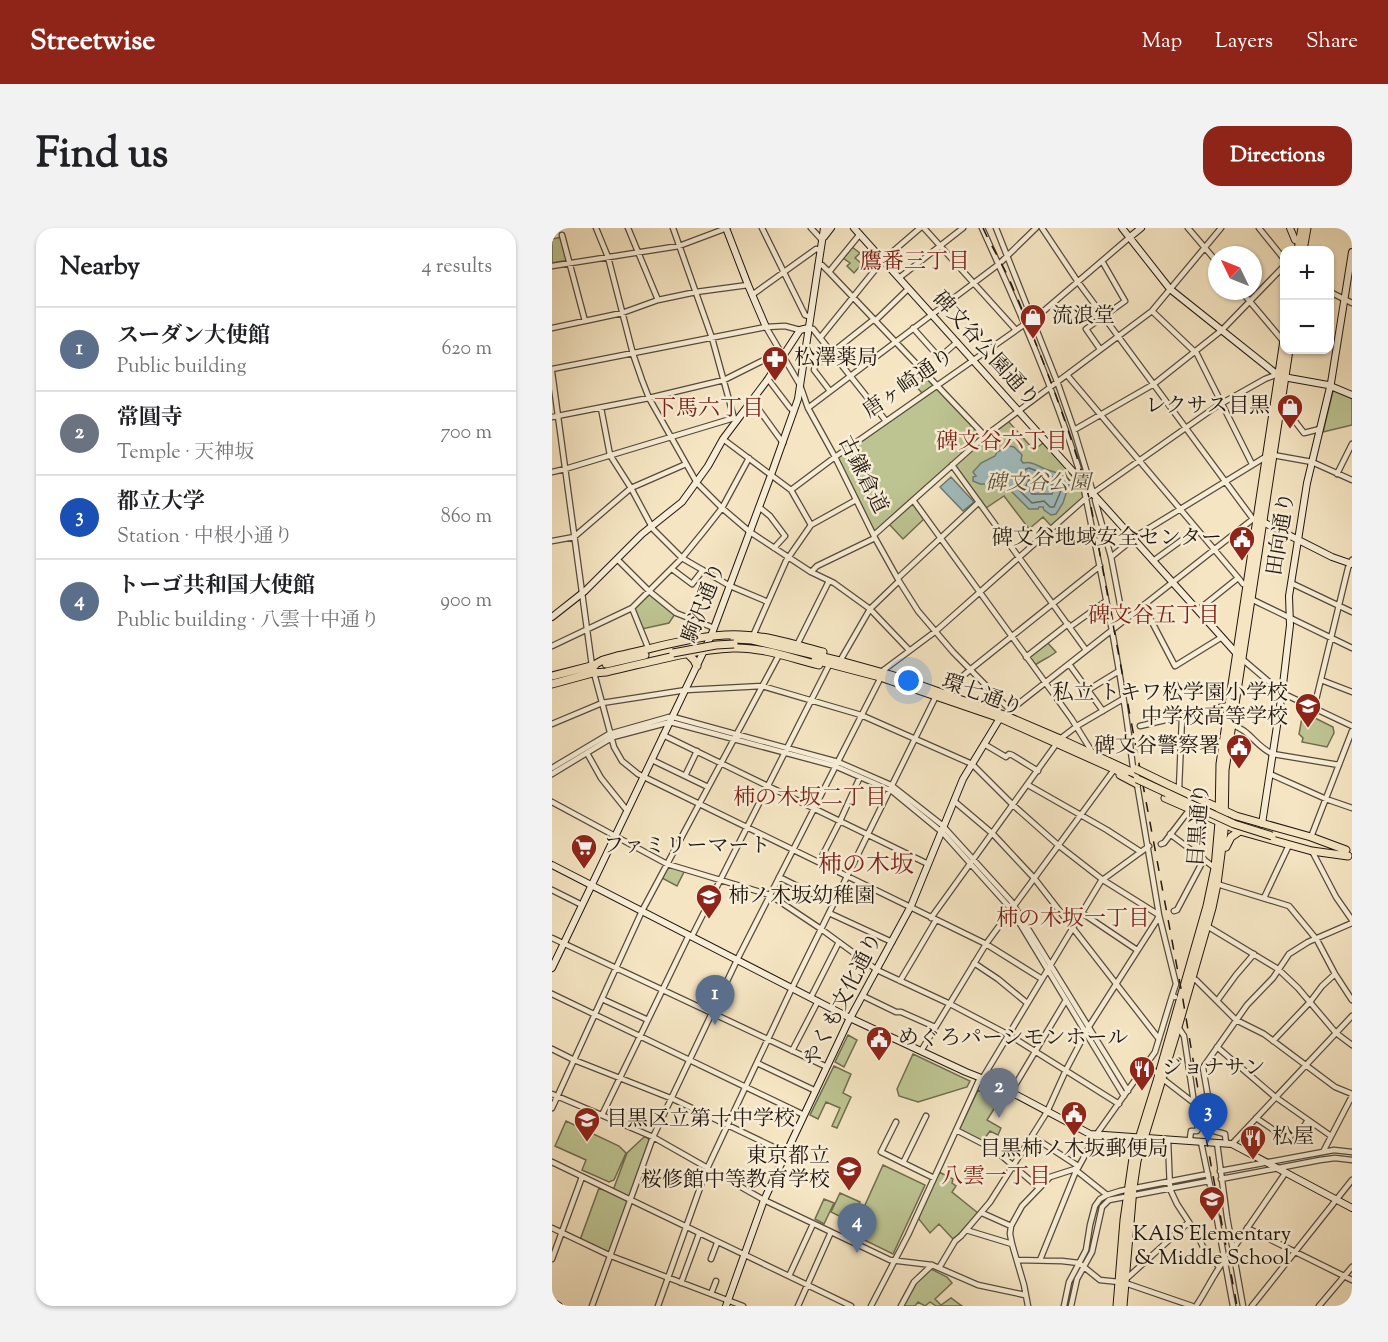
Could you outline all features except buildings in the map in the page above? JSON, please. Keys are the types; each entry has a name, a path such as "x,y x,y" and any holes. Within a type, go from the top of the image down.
{"main road":[{"path":"1298,246 1302,228"},
{"path":"1304,246 1307,228"},
{"name":"目黒通り","path":"1270,455 1280,408 1283,354"},
{"name":"目黒通り","path":"1123,1306 1132,1158 1141,1138 1178,1027 1207,926 1222,857 1225,771 1248,585 1282,375 1288,354"},
{"name":"目黒通り","path":"1222,809 1219,792 1220,764 1229,705 1251,599 1259,520"},
{"path":"740,635 797,645 832,655 841,664 828,668 769,652 735,648 688,654 606,672 593,670 603,660 711,636 740,635"},
{"path":"686,641 693,646 692,651 688,654"},
{"name":"環七通り","path":"552,676 606,668 674,651 734,642 841,664 880,674 1004,714 1198,805 1273,834 1350,854"},
{"path":"688,654 697,666"},
{"name":"環七通り","path":"552,684 593,670"},
{"name":"環七通り","path":"880,674 936,696 1004,714"},
{"name":"環七通り","path":"1059,741 1094,755 1106,763"},
{"path":"1106,763 1136,775"},
{"path":"1106,763 1113,771 1136,775"},
{"path":"1167,791 1179,789 1222,824 1240,831 1312,851 1350,854"},
{"path":"1198,805 1211,800 1219,792"},
{"path":"1198,805 1222,809 1236,816 1311,837 1350,854"},
{"name":"目黒通り","path":"1161,1077 1176,997 1207,906 1222,824"},
{"path":"1222,857 1228,841 1240,831"},
{"name":"目黒通り","path":"1117,1306 1123,1282"}],"street":[{"path":"597,228 608,257 633,354 649,398 697,483 750,532 811,572 834,583 870,609 909,651"},
{"path":"628,228 658,300"},
{"path":"673,228 712,338 736,419"},
{"path":"552,266 679,246 726,228"},
{"name":"古鎌倉道","path":"726,228 747,285 766,327 800,385 808,408 898,579 918,611 971,669 1004,714"},
{"path":"762,228 805,315 810,317"},
{"path":"811,228 822,240 831,228"},
{"name":"駒沢通り","path":"552,968 704,652 783,443 800,385 824,228"},
{"name":"碑文谷公園通り","path":"854,228 1240,656"},
{"path":"820,338 883,260 922,228 1016,330"},
{"path":"899,278 963,228"},
{"path":"982,228 1025,324 1050,388 1079,470 1075,474"},
{"path":"996,228 1074,430 1095,496 1111,557 1121,609 1128,617"},
{"path":"808,408 999,264 1036,228"},
{"path":"1042,228 1077,282 1225,481 1259,520 1332,557 1352,562 1314,708"},
{"path":"1122,228 1170,289 1274,372 1331,386 1352,395"},
{"path":"1188,228 1208,252"},
{"path":"811,572 817,566 849,552 875,536 985,436 1152,311 1221,228"},
{"path":"1259,228 1280,254"},
{"path":"1290,228 1295,240 1299,241"},
{"path":"1130,237 1139,230"},
{"path":"829,272 860,234"},
{"path":"562,235 585,321"},
{"name":"唐ヶ崎通り","path":"791,490 972,360 1032,321 1130,237"},
{"path":"752,295 816,249 820,250"},
{"name":"田向通り","path":"1262,824 1290,626 1289,596 1307,483 1331,386 1352,252"},
{"path":"1100,349 1086,330 1125,301 1102,261"},
{"path":"818,265 822,265 829,272 985,436"},
{"path":"1074,430 1154,384 1222,330 1280,270"},
{"path":"552,328 622,313 658,300 747,285"},
{"path":"830,391 814,370 815,366 874,321 908,289"},
{"path":"1334,294 1352,303"},
{"path":"1250,301 1280,336"},
{"path":"1152,311 1195,352 1252,464"},
{"path":"800,330 785,326 740,331 552,371 555,417 565,469 586,630 593,670 614,747 622,761 643,777 911,906 986,944 1042,979"},
{"path":"552,617 582,594 651,526 682,502 697,483 736,419 768,379 781,354 800,330 808,327 813,329 886,421"},
{"path":"913,328 940,357 957,342"},
{"path":"555,417 724,380 781,354"},
{"path":"1066,375 1243,584 1248,585"},
{"path":"592,1306 653,1137 737,960 880,674 936,631 1086,498 1095,496 1139,461 1222,404 1265,379 1282,375"},
{"path":"768,379 794,411"},
{"path":"752,400 783,443"},
{"path":"601,408 610,455 651,526 682,558 730,586 768,602"},
{"path":"1280,408 1287,411 1304,433 1320,429"},
{"path":"552,471 736,419"},
{"path":"723,439 791,490 811,525"},
{"path":"1337,474 1352,444"},
{"path":"1111,557 1180,509 1270,455 1312,462 1352,480"},
{"path":"552,646 632,608 682,558 722,508 749,458"},
{"path":"552,542 574,537 631,488 686,464"},
{"path":"952,465 1086,650"},
{"path":"1040,1260 1078,1168 1096,1135 1155,1052 1176,997 1176,984 1159,915 1112,630 1083,482"},
{"path":"913,500 1077,726 1094,755"},
{"path":"753,636 788,558 811,525 856,501"},
{"path":"841,664 870,609 898,579 980,502"},
{"path":"759,507 770,516 785,536 774,548"},
{"path":"1004,714 1213,549 1259,520"},
{"path":"1153,561 1197,529"},
{"path":"616,560 676,613 714,627"},
{"path":"945,694 971,669 1100,566"},
{"path":"672,569 692,584 703,570"},
{"path":"1198,610 1238,578"},
{"path":"797,645 829,581"},
{"path":"1292,583 1352,612"},
{"path":"1251,599 1352,648"},
{"path":"1026,657 1106,601"},
{"path":"1143,605 1175,666 1222,637"},
{"path":"632,608 648,650"},
{"path":"552,1108 642,911 779,655"},
{"path":"1240,656 1282,693 1352,726"},
{"path":"1069,664 1103,711"},
{"path":"602,1115 663,989 828,668"},
{"path":"1088,690 1119,671"},
{"path":"1321,680 1352,692"},
{"path":"552,724 602,703 686,690 762,686 861,715 972,764 1058,845 1103,880 1159,915"},
{"path":"658,1306 707,1168 865,834 936,696"},
{"path":"900,981 934,919 1059,741 1077,726 1123,699"},
{"path":"1140,726 1229,705"},
{"name":"やくも文化通り","path":"727,1303 764,1200 786,1153 850,1018 911,906 963,779 1004,714"},
{"path":"552,768 610,736 669,717 837,764 890,788 943,829 1013,907 1124,1096"},
{"path":"1179,789 1182,717"},
{"path":"1232,726 1236,726 1265,751 1273,754 1339,765"},
{"path":"1311,837 1352,731"},
{"path":"663,735 928,864"},
{"path":"552,774 610,736"},
{"path":"984,744 1006,757 1012,755 1038,771"},
{"path":"685,776 697,751"},
{"path":"587,753 601,778 628,809"},
{"path":"652,760 708,787"},
{"path":"837,764 860,777 890,788"},
{"path":"921,1051 986,944 1113,771"},
{"path":"1270,774 1352,808"},
{"path":"819,862 860,777"},
{"path":"1028,785 1141,852"},
{"path":"954,801 993,834 1028,871 1117,984 1159,1042 1166,1047"},
{"path":"552,802 667,864 770,896 821,929 877,970 1009,1035 1119,1104"},
{"path":"1161,844 1198,805"},
{"path":"1170,834 1215,868"},
{"path":"1264,898 1289,845"},
{"path":"871,1306 895,1261 981,1079 1103,880 1148,846"},
{"path":"1229,1143 1225,1134 1214,1131 1203,1068 1247,1005 1273,978 1289,954 1316,938 1352,922 1312,851"},
{"path":"1174,911 1178,910 1204,859"},
{"path":"552,865 850,1018 992,1082 1090,1134 1229,1143 1352,1208"},
{"path":"779,877 833,904"},
{"path":"1217,884 1289,906 1316,938 1352,1000"},
{"path":"552,890 582,905"},
{"path":"829,913 892,942"},
{"path":"1082,913 1137,950"},
{"path":"939,1268 955,1241 982,1213 1032,1137 1047,1112 1087,1031 1159,915"},
{"path":"1207,926 1278,969 1336,1032 1352,1045"},
{"path":"552,938 827,1067"},
{"path":"811,997 839,942"},
{"path":"1217,1001 1254,954"},
{"path":"974,963 998,979 1027,1004"},
{"path":"1049,967 1066,1000 1128,1091"},
{"path":"1274,1041 1335,974"},
{"path":"1192,979 1196,980 1236,1020 1264,1034 1335,1087 1352,1095 1323,1152"},
{"path":"552,994 804,1115"},
{"path":"863,996 935,1028"},
{"path":"602,999 648,1020"},
{"path":"1011,1092 1066,1000"},
{"path":"792,1051 818,1001"},
{"path":"1229,1143 1256,1118 1352,1016"},
{"path":"1178,1027 1184,1036 1198,1129 1191,1131 1192,1141"},
{"path":"1217,1047 1276,1097 1331,1136"},
{"path":"552,1049 671,1098 786,1153"},
{"path":"757,1063 816,1091"},
{"path":"1146,1065 1194,1103"},
{"path":"552,1094 653,1137 764,1200 895,1261 932,1265 978,1285 1025,1295"},
{"path":"903,1163 926,1116"},
{"path":"1256,1118 1293,1143 1308,1120"},
{"path":"896,1122 881,1152 934,1178"},
{"path":"956,1130 995,1150 1039,1188"},
{"path":"1032,1137 1078,1168 1107,1195"},
{"path":"1168,1140 1170,1189 1203,1247 1219,1266"},
{"path":"1201,1142 1233,1306"},
{"path":"1216,1143 1243,1306"},
{"path":"1221,1175 1334,1150 1352,1152"},
{"path":"1221,1175 1272,1165 1335,1158 1352,1160"},
{"path":"552,1162 851,1306"},
{"path":"1028,1306 1012,1244 1011,1226 1022,1206 1050,1177 1078,1168"},
{"path":"1017,1260 1082,1265 1100,1280 1123,1282 1179,1304 1194,1306 1209,1286 1219,1266 1233,1250 1286,1172"},
{"path":"552,1258 582,1177"},
{"path":"1064,1306 1069,1282 1092,1252 1102,1207 1110,1200 1168,1182 1208,1178"},
{"path":"1071,1306 1086,1250 1092,1213 1100,1199 1107,1195 1170,1189 1208,1178"},
{"path":"1252,1306 1352,1180"},
{"path":"982,1213 1011,1226"},
{"path":"1123,1282 1189,1222"},
{"path":"789,1276 813,1224"},
{"path":"552,1228 611,1256 711,1294 727,1303 744,1306"},
{"path":"1247,1228 1352,1280"},
{"path":"966,1230 1012,1244"},
{"path":"798,1306 831,1232"},
{"path":"681,1283 699,1234"},
{"path":"711,1259 717,1243"},
{"path":"901,1306 914,1282 932,1265"},
{"path":"1319,1306 1352,1267"},
{"path":"711,1294 716,1281"},
{"path":"833,1306 836,1299"},
{"path":"552,1302 559,1306"}],"green space":[{"path":"562,237 568,260 552,263 552,239"},
{"path":"852,247 860,253 855,258 862,264 854,273 847,266 850,263 843,258"},
{"path":"922,372 935,386 923,394 911,381"},
{"name":"碑文谷公園","path":"937,387 985,437 1008,421 1034,450 1043,443 1081,481 1083,498 1052,527 1043,517 1029,529 1004,496 986,508 954,464 875,533 836,457"},
{"path":"1333,391 1352,398 1352,425 1323,432"},
{"path":"912,503 924,519 903,539 889,524"},
{"path":"650,594 675,614 669,623 642,629 634,608"},
{"path":"1046,641 1056,652 1034,666 1028,657"},
{"path":"1303,712 1333,727 1334,733 1327,747 1302,742 1303,738 1299,734"},
{"path":"667,864 685,870 677,886 660,877"},
{"path":"848,1035 857,1040 844,1067 835,1062"},
{"path":"913,1054 970,1081 967,1087 918,1102 899,1096 897,1089"},
{"path":"834,1066 851,1074 843,1093 851,1097 837,1128 832,1126 840,1108 826,1102 818,1119 810,1115"},
{"path":"978,1090 999,1101 987,1120 1001,1128 998,1135 990,1131 982,1142 959,1130"},
{"path":"566,1121 619,1146 626,1153 614,1180 609,1182 582,1170 586,1160 555,1146"},
{"path":"644,1137 649,1141 630,1196 626,1200 627,1203 610,1252 607,1254 580,1240 599,1188 612,1193 627,1153"},
{"path":"883,1165 925,1185 893,1254 852,1234"},
{"path":"939,1172 953,1179 952,1183 956,1186 952,1192 978,1213 953,1239 939,1224 930,1233 918,1218"},
{"path":"840,1193 860,1202 851,1222 831,1212"},
{"path":"824,1199 834,1203 824,1224 815,1219"},
{"path":"931,1269 947,1277 952,1283 935,1299 941,1305 951,1298 962,1306 936,1306 930,1302 925,1306 918,1302 915,1306 903,1306 915,1284"}],"water":[{"path":"1009,446 1014,447 1022,455 1023,463 1033,464 1068,477 1070,481 1063,503 1056,514 1051,515 1043,507 1029,509 1001,481 980,484 973,481 973,477 976,476 973,472 981,463"},
{"path":"951,477 974,502 963,511 940,487"}],"railway":[{"path":"983,228 1010,281 1043,362 1064,417 1090,501 1182,994 1237,1306"}],"place":[{"name":"流浪堂","path":"1033,340"},
{"name":"松澤薬局","path":"775,382"},
{"name":"レクサス目黒","path":"1290,430"},
{"name":"碑文谷地域安全センター","path":"1242,562"},
{"name":"私立 トキワ松学園小学校 中学校高等学校","path":"1308,729"},
{"name":"碑文谷警察署","path":"1239,770"},
{"name":"ファミリーマート","path":"584,870"},
{"name":"柿ノ木坂幼稚園","path":"709,920"},
{"name":"スーダン大使館","path":"715,1025"},
{"name":"めぐろパーシモンホール","path":"879,1062"},
{"name":"ジョナサン","path":"1142,1092"},
{"name":"常圓寺","path":"999,1118"},
{"name":"目黒柿ノ木坂郵便局","path":"1074,1137"},
{"name":"目黒区立第十中学校","path":"587,1143"},
{"name":"都立大学","path":"1208,1143"},
{"name":"松屋","path":"1253,1161"},
{"name":"東京都立 桜修館中等教育学校","path":"849,1192"},
{"name":"KAIS Elementary & Middle School","path":"1212,1222"},
{"name":"トーゴ共和国大使館","path":"857,1253"}],"district":[{"name":"鷹番三丁目","path":"915,263"},
{"name":"下馬六丁目","path":"709,410"},
{"name":"碑文谷六丁目","path":"1002,443"},
{"name":"碑文谷五丁目","path":"1154,617"},
{"name":"柿の木坂二丁目","path":"810,799"},
{"name":"柿の木坂","path":"866,866"},
{"name":"柿の木坂一丁目","path":"1073,920"},
{"name":"八雲一丁目","path":"996,1178"}]}
